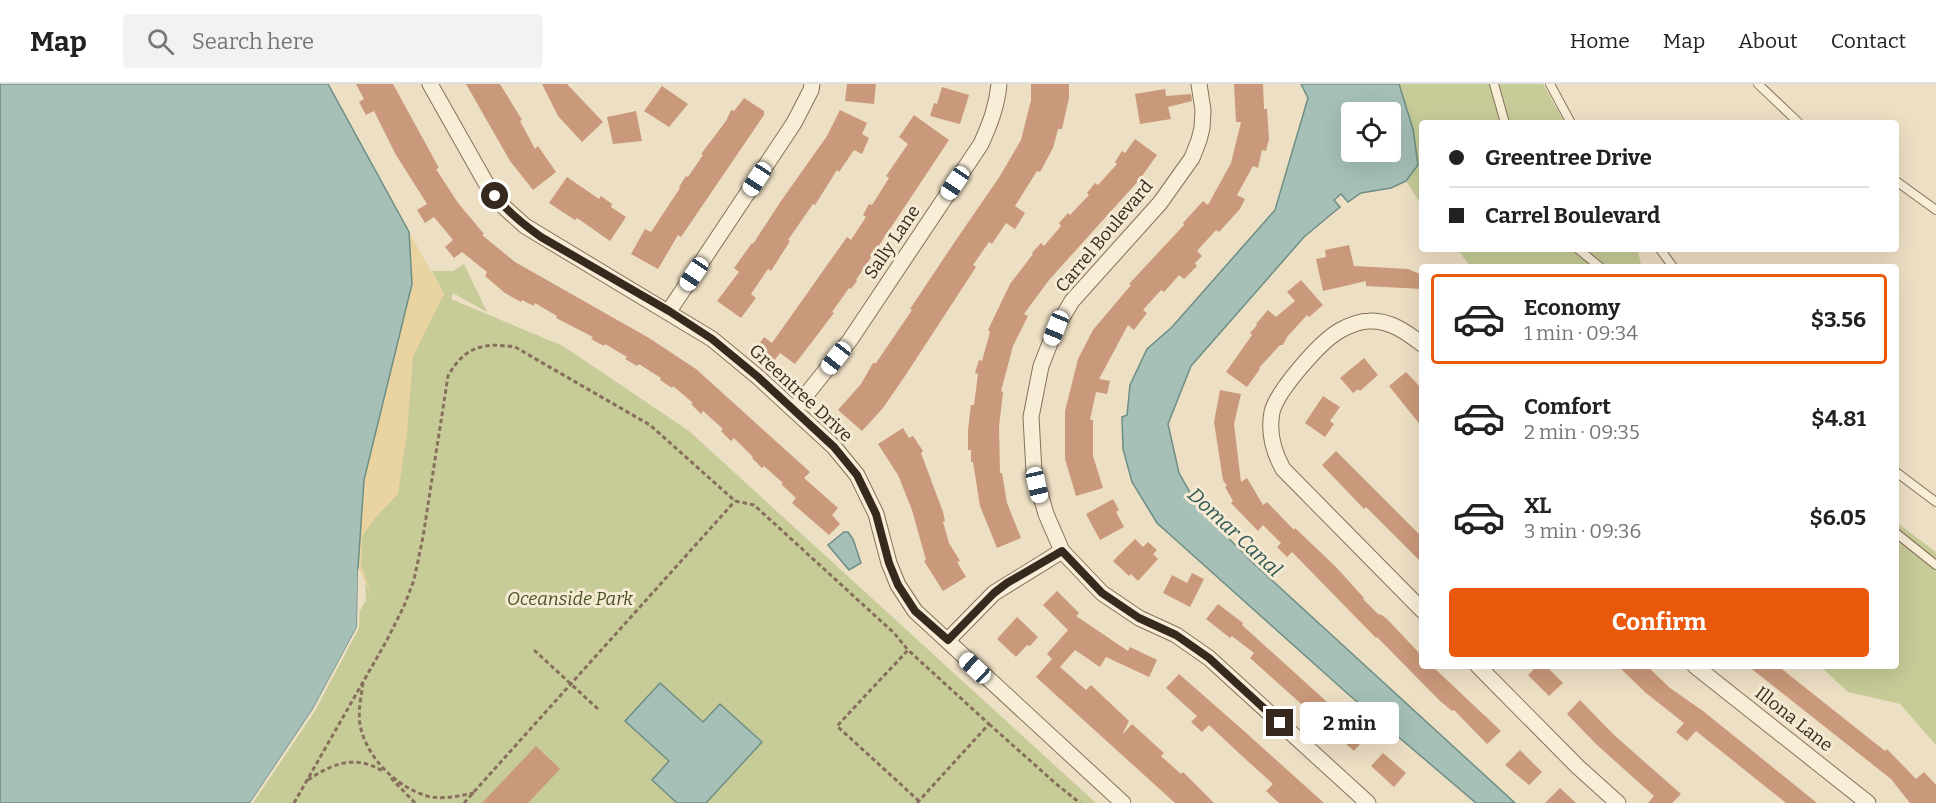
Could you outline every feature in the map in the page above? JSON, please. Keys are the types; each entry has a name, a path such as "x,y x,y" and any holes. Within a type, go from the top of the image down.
{"street":[{"name":"Greentree Drive","path":"430,84 476,168 504,207 525,226 712,339 834,447 857,475 876,514 889,563 898,585 915,611 1123,803"},
{"path":"669,311 794,123 813,84"},
{"name":"Sally Lane","path":"794,410 850,340 981,144 992,119 999,84"},
{"name":"Carrel Boulevard","path":"1199,84 1203,110 1202,128 1192,158 1160,203 1072,302 1056,328 1041,366 1031,417 1031,449 1040,498 1062,551 1102,593 1139,618 1176,635 1209,658 1368,803"},
{"path":"1419,342 1406,331 1391,324 1368,321 1353,324 1337,332 1323,344 1280,393 1272,411 1270,436 1282,469 1419,607"},
{"path":"948,640 994,593 1062,551"},
{"path":"1481,669 1578,767 1618,803"},
{"name":"Illona Lane","path":"1699,669 1868,803"}],"lane":[{"path":"1494,84 1504,120"},
{"path":"1550,84 1568,120"},
{"path":"1758,84 1796,120"},
{"path":"1899,183 1936,210"},
{"path":"1582,252 1596,264"},
{"path":"1899,474 1936,502"},
{"path":"1899,535 1936,565"}],"path":[{"path":"294,803 364,681 404,606 414,580 423,537 448,376 455,363 465,353 496,344 515,347 650,425 735,501 754,505 894,633 908,650 1080,803"},
{"path":"465,803 735,501"},
{"path":"534,650 598,709"},
{"path":"908,650 837,726 918,802 989,724"},
{"path":"364,681 359,709 361,729 370,752 414,803"},
{"path":"307,781 327,767 351,761 372,764 407,787 428,796 450,798 474,793"}],"green space":[{"path":"1399,84 1543,84 1563,120 1419,120 1419,201 1406,181 1418,165 1413,129"},
{"path":"1459,252 1638,252 1641,264 1469,264"},
{"name":"Oceanside Park","path":"464,264 487,312 453,293 451,299 563,346 689,431 1096,803 248,803 366,600 365,577 361,566 362,536 412,284 443,296 432,271 453,271"},
{"path":"1899,524 1936,552 1936,745 1900,704 1848,692 1823,669 1899,669"}],"sand":[{"path":"409,232 444,294 413,357 407,434 398,494 362,536 361,566 373,598 358,568 364,480 412,284"}],"water":[{"path":"0,84 328,84 409,232 412,284 364,480 358,568 357,627 313,709 250,803 0,803"},
{"path":"1301,84 1399,84 1413,129 1418,165 1406,181 1391,188 1361,193 1348,202 1341,194 1334,200 1340,207 1304,237 1191,366 1168,424 1179,473 1199,508 1252,562 1515,803 1476,803 1348,694 1157,523 1132,482 1123,449 1122,417 1127,415 1130,385 1147,349 1172,327 1275,210 1308,98"},
{"path":"844,532 848,532 853,539 861,563 849,570 828,545"},
{"path":"660,683 703,722 720,704 762,742 706,803 677,803 652,780 669,761 625,721"}],"pier":[{"path":"358,568 361,574 359,628 315,711 253,803 250,803 313,709 357,627"}],"building":[{"path":"356,84 393,84 439,168 436,169 458,203 484,234 482,235 515,262 649,338 696,369 810,472 804,478 838,508 832,515 840,524 829,535 792,503 796,498 781,484 783,483 764,466 762,468 734,438 731,441 721,431 723,429 703,411 701,414 691,404 693,403 673,386 672,388 639,364 637,366 625,359 627,357 591,339 593,337 556,318 557,316 535,303 534,306 522,300 521,302 505,293 485,276 487,272 462,252 454,258 445,247 453,240 434,217 425,223 417,210 427,204 396,155 374,111 366,115 359,102 364,99"},
{"path":"466,84 500,84 522,120 520,121 535,149 538,146 556,172 533,190 510,161"},
{"path":"542,84 567,84 603,122 582,142 558,116"},
{"path":"847,84 876,84 874,104 845,101"},
{"path":"1031,84 1069,84 1069,98 1062,129 1058,129 1053,148 1040,172 1037,171 1015,206 1025,213 1015,229 1006,223 992,244 989,242 973,265 976,267 907,373 883,408 862,431 838,410 861,384 873,363 876,363 1000,176 1021,140 1031,100"},
{"path":"1234,84 1263,84 1269,139 1266,151 1262,150 1258,168 1253,166 1237,195 1245,199 1240,209 1197,251 1202,256 1195,263 1197,266 1184,279 1179,275 1164,292 1161,290 1143,310 1147,313 1134,330 1128,325 1099,379 1110,381 1107,394 1096,392 1090,420 1093,420 1093,456 1103,488 1076,496 1065,459 1065,411 1078,359 1093,330 1131,285 1129,284 1203,201 1208,205 1231,163 1241,122 1236,122"},
{"path":"662,86 688,104 669,127 644,111"},
{"path":"942,87 969,95 960,124 930,116 934,103 937,104"},
{"path":"1165,89 1166,96 1191,94 1192,101 1168,107 1171,119 1140,124 1135,94"},
{"path":"744,98 764,111 764,115 681,237 678,235 658,269 631,254 645,229 651,232 686,176 688,177 703,155 701,154 726,121 731,110 734,111"},
{"path":"840,110 867,123 862,134 869,138 862,154 854,150 839,172 837,170 815,205 813,204 788,240 790,241 771,271 768,269 751,294 756,298 741,318 717,301 739,272 734,268 827,136"},
{"path":"636,111 642,141 613,144 607,117"},
{"path":"914,115 949,140 857,281 851,289 849,288 832,312 834,313 795,364 780,353 773,362 756,349 764,337 772,343 847,237 851,240 866,217 863,215 869,204 872,205 889,178 886,176 908,144 899,137"},
{"path":"1135,139 1157,155 1140,179 1049,280 1024,314 1028,316 1013,346 1001,391 1003,392 999,427 1000,473 1002,473 1007,503 1021,538 997,548 980,506 973,462 971,462 971,450 968,450 971,405 974,405 978,374 975,373 979,360 982,361 990,332 988,330 1010,284 1032,253 1041,243 1044,246 1061,226 1059,223 1089,195 1087,193 1095,183 1098,185 1117,164 1115,162 1122,151 1125,153"},
{"path":"567,177 599,199 601,196 612,204 611,207 626,217 610,241 577,218 575,220 549,203"},
{"path":"1349,245 1354,266 1408,269 1419,274 1419,289 1366,286 1366,281 1323,291 1316,259 1326,257 1325,250"},
{"path":"1301,280 1323,305 1309,317 1307,315 1287,337 1283,345 1280,345 1259,368 1247,387 1226,372 1252,335 1250,333 1256,324 1268,310 1276,317 1295,301 1287,292"},
{"path":"1364,358 1378,375 1360,391 1358,389 1353,393 1340,378"},
{"path":"1406,372 1419,386 1419,423 1389,386"},
{"path":"1220,390 1241,394 1234,424 1241,482 1247,478 1263,505 1267,502 1294,530 1295,528 1336,567 1379,615 1387,619 1419,653 1419,669 1435,669 1501,731 1487,744 1376,638 1292,552 1287,557 1277,547 1281,543 1263,525 1258,531 1231,503 1233,501 1223,480 1214,422"},
{"path":"1323,396 1340,407 1330,421 1334,424 1325,437 1305,423"},
{"path":"903,428 909,438 913,436 923,451 921,453 943,512 945,521 943,522 949,543 966,577 943,591 924,561 926,560 912,510 898,475 878,444"},
{"path":"1336,451 1419,534 1419,560 1366,507 1364,509 1322,465"},
{"path":"1113,499 1119,510 1116,512 1124,527 1100,540 1086,514"},
{"path":"1135,539 1143,547 1148,542 1157,550 1153,554 1158,559 1138,581 1113,561"},
{"path":"1192,573 1204,579 1190,607 1163,593 1172,575 1187,583"},
{"path":"1057,591 1079,613 1076,616 1128,651 1130,647 1157,660 1149,677 1106,657 1100,667 1075,650 1060,667 1086,690 1091,685 1129,721 1122,735 1132,724 1164,753 1161,756 1181,774 1183,772 1214,803 1175,803 1036,677 1052,659 1047,654 1068,630 1043,605"},
{"path":"1218,604 1243,623 1242,625 1348,721 1353,714 1362,722 1359,726 1364,730 1362,733 1366,737 1354,751 1250,658 1254,653 1206,619"},
{"path":"1017,617 1038,637 1016,657 997,639"},
{"path":"1534,669 1549,669 1563,683 1549,696 1528,675"},
{"path":"1621,669 1650,669 1670,688 1703,711 1817,803 1786,803 1696,731 1687,741 1676,732 1684,723 1646,693"},
{"path":"1752,669 1782,669 1885,751 1887,749 1916,779 1924,772 1936,785 1936,803 1910,803 1891,779"},
{"path":"1179,674 1324,803 1279,803 1266,791 1273,784 1209,725 1202,732 1191,722 1197,716 1166,688"},
{"path":"1580,700 1614,735 1681,794 1672,803 1648,803 1654,796 1596,744 1567,714"},
{"path":"536,746 560,769 528,803 482,803"},
{"path":"1520,750 1542,772 1529,785 1505,765"},
{"path":"1383,753 1406,773 1394,787 1371,766"},
{"path":"1560,788 1576,803 1545,803"}],"route":[{"path":"495,196 525,226 541,237 669,311 712,339 758,377 834,447 857,475 876,514 889,563 898,585 915,611 948,640 994,593 1062,551 1102,593 1139,618 1176,635 1209,658 1280,723"}],"water label":[{"name":"Domar Canal","path":"1235,532"}]}
